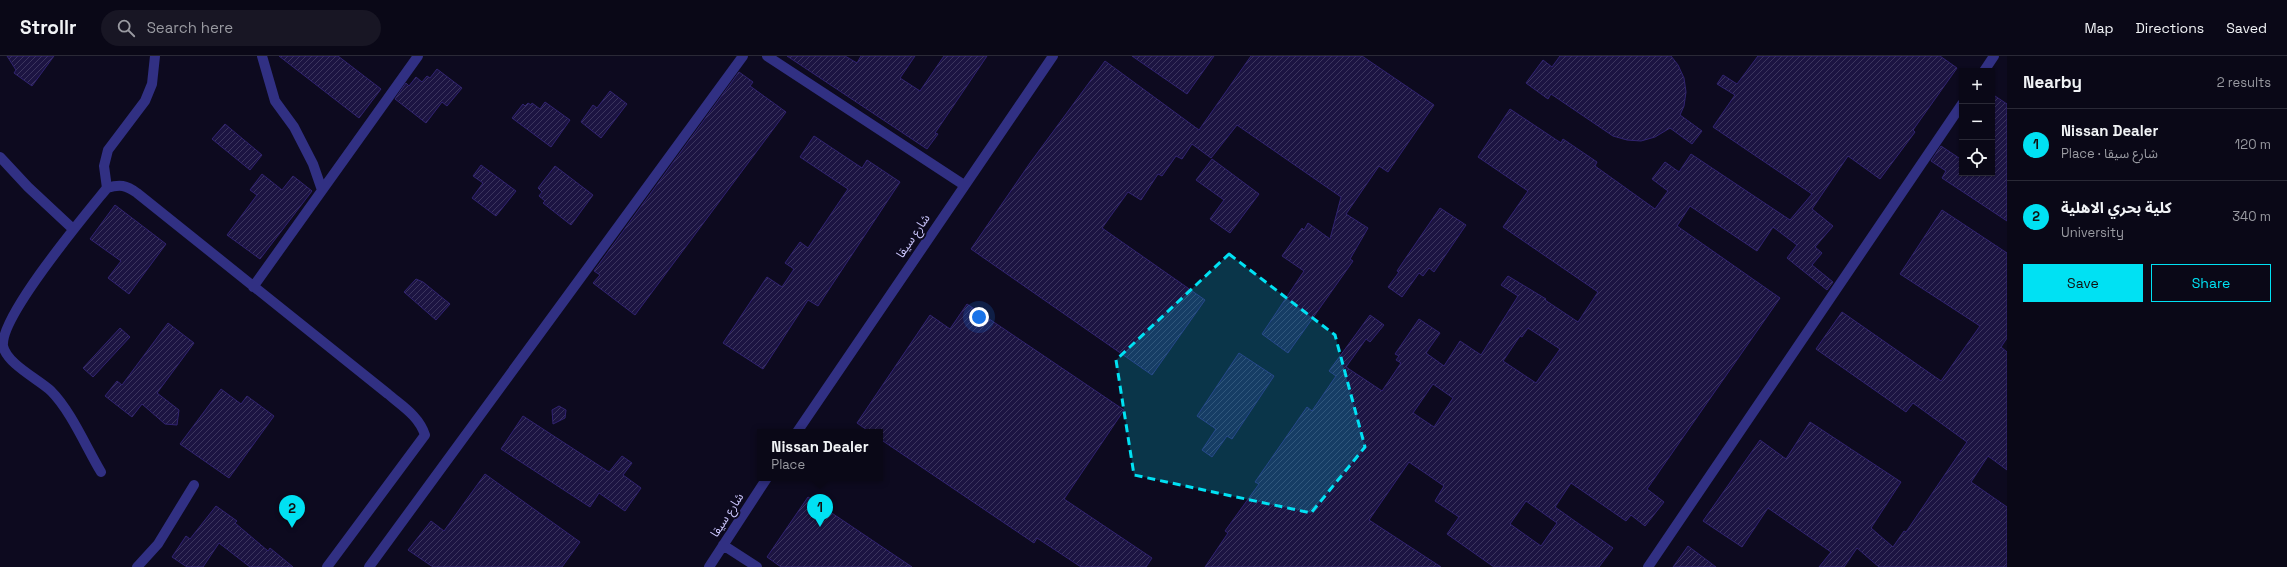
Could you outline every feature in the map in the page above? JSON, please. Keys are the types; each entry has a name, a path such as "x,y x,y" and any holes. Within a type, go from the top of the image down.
{"street":[{"path":"107,188 104,166 108,150 145,101 152,84 155,56"},
{"path":"262,56 275,101 294,127 313,164 322,190"},
{"path":"253,287 418,56"},
{"path":"369,567 743,56"},
{"path":"767,56 964,184"},
{"name":"شارع سيقا","path":"799,429 964,184 1053,56"},
{"path":"1986,68 1994,56"},
{"path":"1648,567 1959,108"},
{"path":"0,157 28,187 73,229"},
{"path":"101,472 62,404 52,392 8,357 3,346 4,330 17,306 39,272 107,188 119,184 128,186 416,417 425,435 327,567"},
{"name":"شارع سيقا","path":"709,567 765,481"},
{"path":"137,567 158,544 194,485"},
{"path":"723,545 757,567"}],"highlighted area":[{"path":"1229,254 1335,335 1365,447 1311,513 1134,475 1116,360"}],"building":[{"path":"7,56 54,56 32,86 14,73 16,70"},
{"path":"279,56 338,56 381,89 359,118"},
{"path":"787,56 845,56 857,63 861,56 915,56 900,78 920,91 944,56 987,56 935,133 938,134 927,149"},
{"path":"1132,56 1214,56 1187,94"},
{"path":"1251,56 1362,56 1434,105 1388,172 1379,166 1346,214 1368,228 1350,259 1353,261 1288,353 1262,334 1304,271 1282,256 1302,228 1304,230 1308,223 1330,239 1341,197 1237,125 1211,158 1192,144 1182,159 1176,156 1162,176 1158,174 1141,200 1128,192 1102,228 1205,300 1152,375 971,249 1030,163 1105,61 1199,130"},
{"path":"1560,56 1671,56 1678,65 1684,78 1686,92 1684,106 1680,115 1702,131 1692,144 1670,128 1655,137 1641,141 1627,140 1613,136 1551,94 1548,99 1526,83 1543,60 1552,67"},
{"path":"1758,56 1940,56 1957,68 1913,130 1915,132 1880,179 1848,156 1812,209 1833,226 1815,247 1822,253 1812,265 1833,282 1827,290 1787,258 1797,245 1773,227 1757,251 1690,206 1677,226 1780,298 1647,489 1664,502 1645,526 1631,515 1626,521 1571,483 1555,507 1613,548 1599,567 1494,567 1447,534 1459,517 1435,501 1444,486 1409,462 1369,520 1441,567 1205,567 1228,533 1225,531 1259,484 1255,482 1307,407 1312,411 1336,376 1329,371 1370,315 1384,325 1370,342 1366,339 1346,367 1382,391 1401,363 1396,360 1399,356 1395,354 1419,319 1440,333 1426,353 1444,366 1460,341 1481,355 1518,296 1501,285 1508,276 1546,299 1545,300 1578,322 1598,292 1503,227 1528,191 1478,157 1510,109 1561,143 1563,139 1597,162 1595,166 1655,209 1668,191 1652,179 1665,162 1679,172 1691,154 1790,220 1812,194 1713,127 1735,95 1717,84 1723,75 1737,84","holes":["1528,328 1560,349 1536,383 1503,361 1520,336 1522,337","1433,384 1453,398 1434,427 1413,413","1526,501 1557,523 1541,546 1510,524"]},
{"path":"437,69 462,88 447,106 442,102 426,123 395,99 406,83 409,86 416,77 422,82 427,76 430,78"},
{"path":"739,72 753,82 750,86 786,112 635,315 593,283 600,275 594,271"},
{"path":"610,91 627,104 601,138 581,122 593,105 597,108"},
{"path":"1995,96 2007,104 2007,221 1942,178 1946,171 1931,161 1941,146 1959,158 1959,176 1995,176"},
{"path":"545,102 570,120 551,147 512,118 523,104 525,106 528,103 531,105 532,103 540,109"},
{"path":"225,124 262,155 250,170 212,139"},
{"path":"814,136 862,168 867,160 900,182 818,306 808,300 763,369 723,343 767,277 782,287 794,269 785,263 800,242 808,248 848,189 800,157"},
{"path":"1212,159 1259,194 1230,233 1210,219 1224,200 1196,180"},
{"path":"481,165 516,191 496,216 472,198 483,183 473,176"},
{"path":"555,166 593,195 571,225 543,203 545,201 539,196 542,192 538,188"},
{"path":"262,174 282,190 293,176 312,191 260,259 227,235 257,195 250,190"},
{"path":"115,205 166,244 129,294 108,278 121,261 90,239"},
{"path":"1440,208 1466,225 1434,272 1429,268 1423,276 1419,273 1402,297 1388,287 1399,272 1397,271"},
{"path":"1942,210 2007,253 2007,338 2001,347 2007,352 2007,470 1988,456 1971,482 2007,507 2007,567 1879,567 1857,548 1844,567 1819,567 1831,552 1768,508 1742,547 1703,521 1760,440 1786,459 1810,422 1901,482 1871,528 1893,547 1904,531 1906,532 1967,442 1913,403 1906,412 1816,349 1842,312 1941,381 1980,326 1900,274"},
{"path":"416,279 423,282 450,304 436,320 404,292"},
{"path":"967,304 1124,410 1064,499 1152,558 1146,567 1081,567 1037,538 1034,543 883,441 883,429 866,429 857,423 930,315 950,329"},
{"path":"168,323 194,343 157,393 179,410 177,425 165,424 142,404 132,417 105,396 117,381 122,385"},
{"path":"120,328 130,337 93,377 83,368"},
{"path":"1239,353 1274,376 1232,439 1227,436 1212,457 1202,450 1216,429 1197,416"},
{"path":"221,389 241,404 247,396 274,416 229,478 180,444"},
{"path":"559,406 566,410 565,418 553,424 552,410"},
{"path":"523,416 609,472 622,456 632,463 623,475 641,488 625,511 599,493 590,507 501,449"},
{"path":"485,474 580,542 562,567 433,567 408,550 431,521 444,531"},
{"path":"808,497 912,567 781,567 767,557"},
{"path":"216,506 237,521 235,523 268,551 270,548 293,567 250,567 219,543 203,567 187,567 172,557 186,536 190,539"},
{"path":"1688,546 1716,567 1673,567"}],"place":[{"name":"Nissan Dealer","path":"820,527"},
{"name":"كلية بحري الاهلية","path":"292,528"}]}
